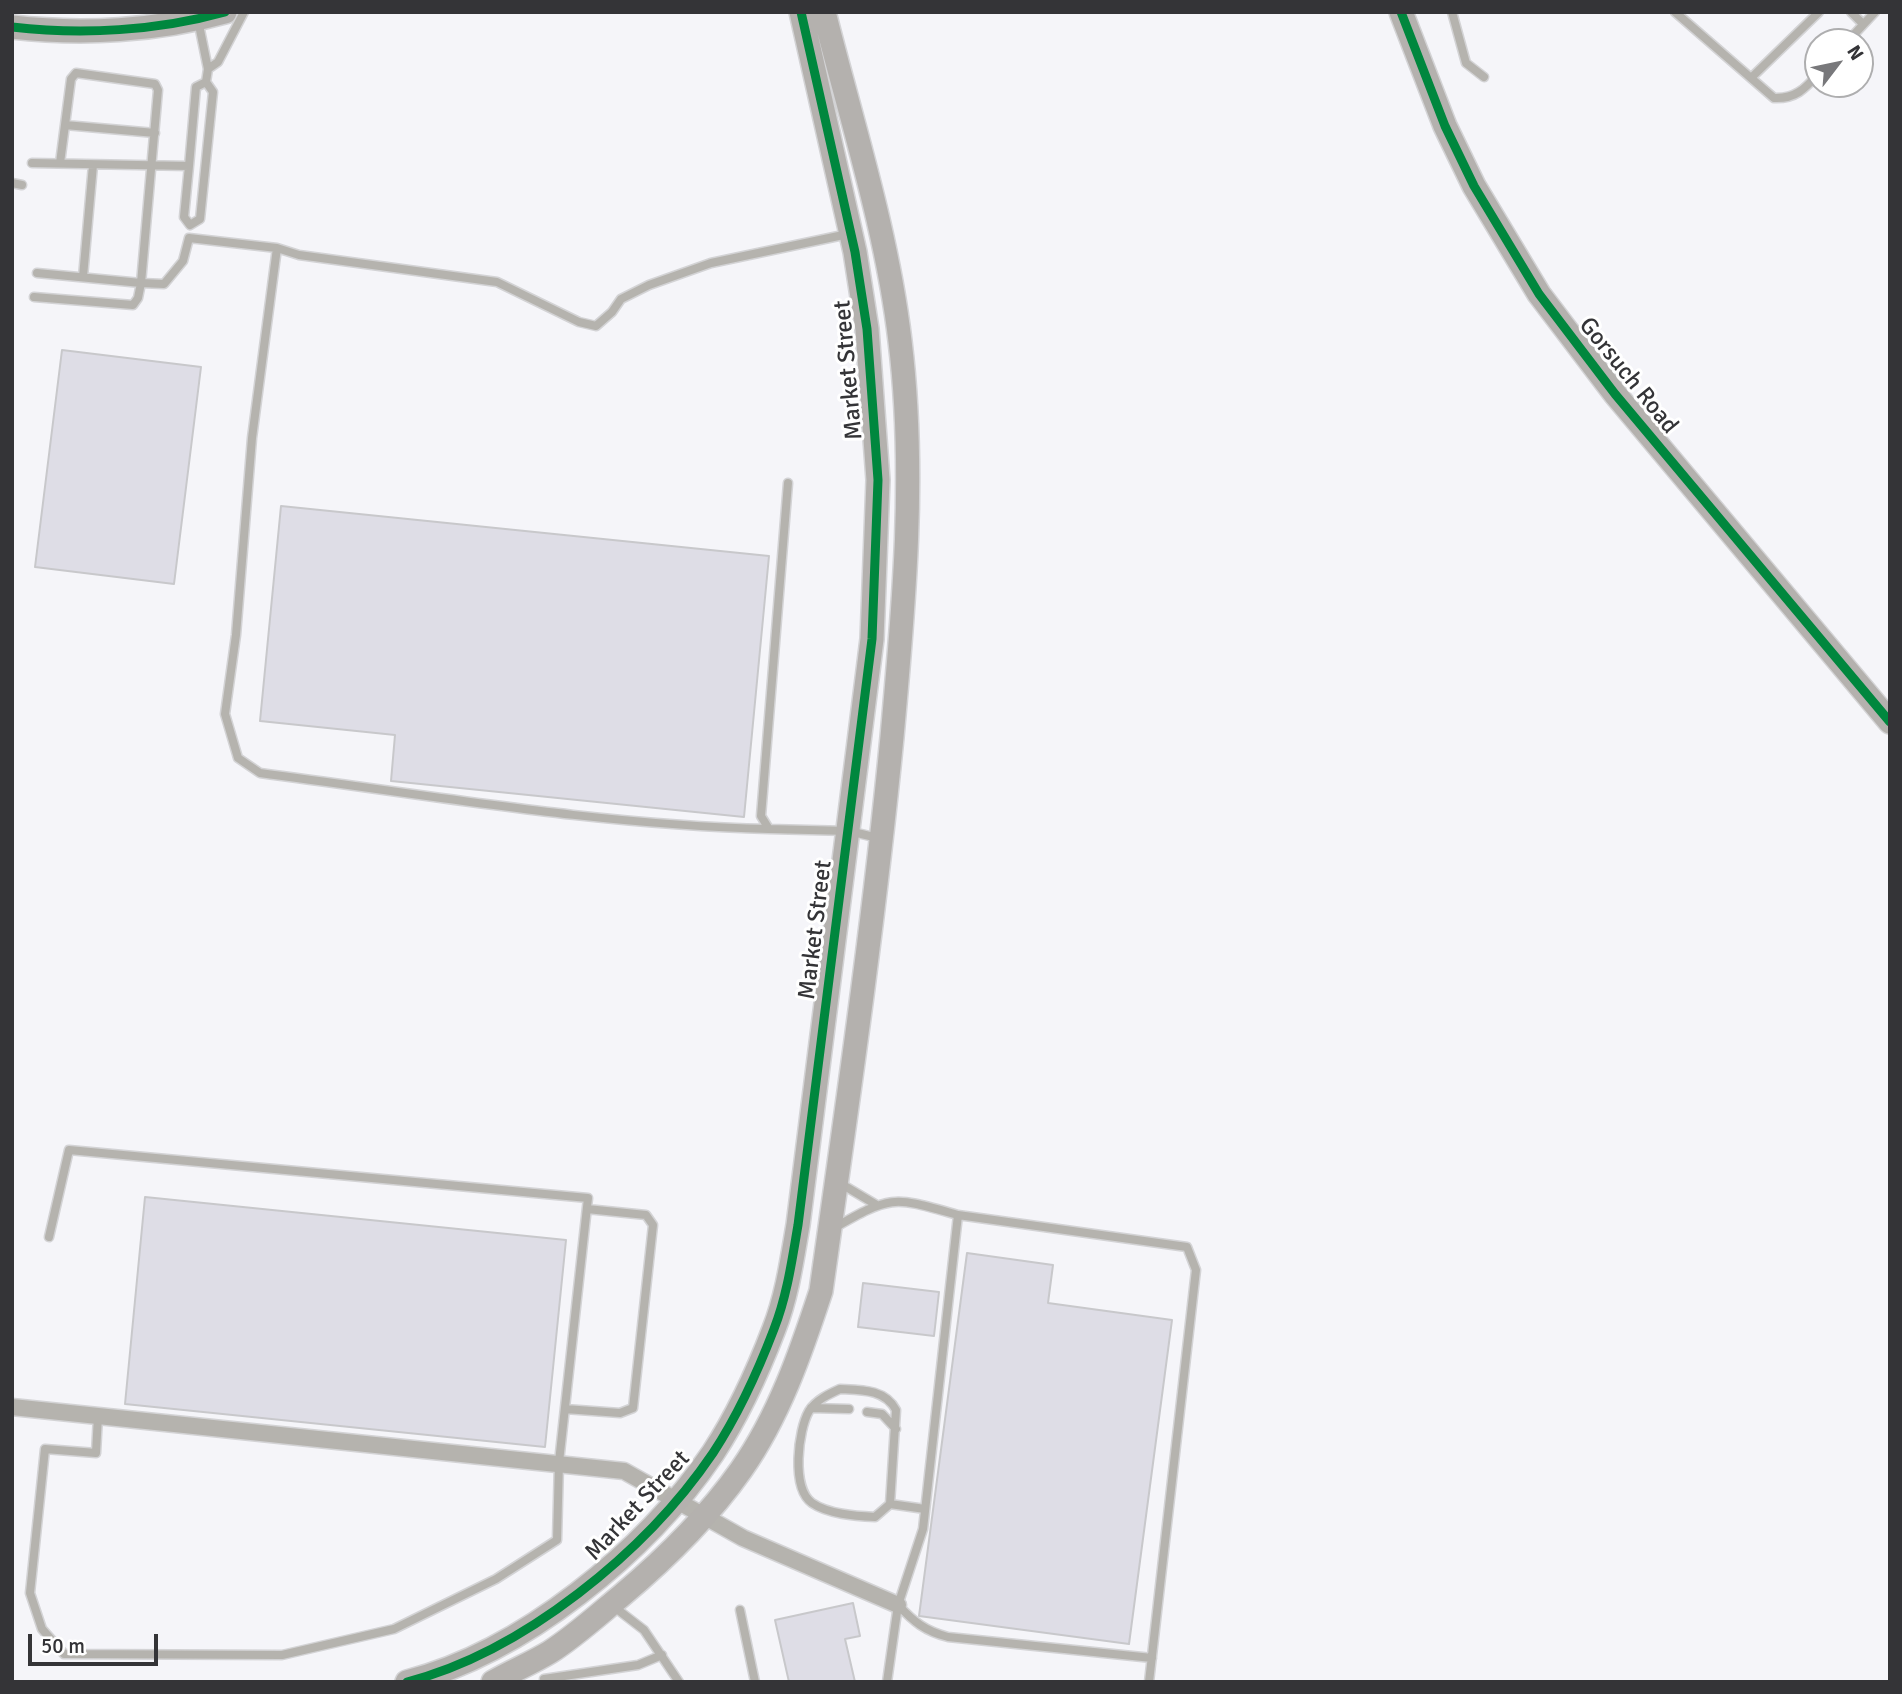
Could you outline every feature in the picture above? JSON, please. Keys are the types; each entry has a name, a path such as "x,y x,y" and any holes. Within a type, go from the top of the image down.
{"street":[{"path":"12,27 106,30 225,12"},
{"name":"Market Street","path":"407,1682 487,1653 540,1621 607,1570 678,1499 713,1452 747,1391 775,1328 787,1288 849,831 872,639 878,480 867,329 851,233 801,12"},
{"name":"Market Street","path":"494,1682 550,1652 611,1605 657,1565 705,1515 742,1469 798,1359 821,1291 881,838 904,607 906,424 900,340 884,249 824,12"},
{"name":"Gorsuch Road","path":"1401,12 1422,70 1468,174 1539,294 1615,394 1890,722"},
{"path":"12,1407 559,1462 624,1471 743,1538 898,1605"}],"lane":[{"path":"208,69 218,62 244,12"},
{"path":"1452,12 1466,63 1484,77"},
{"path":"1675,12 1774,98 1788,99 1804,89"},
{"path":"1751,78 1819,12"},
{"path":"1852,12 1864,24"},
{"path":"1860,28 1875,12"},
{"path":"190,225 200,219 213,92 206,82 208,69 197,15"},
{"path":"34,297 133,304 138,298 153,165 158,90 155,84 76,73 71,79 60,163"},
{"path":"37,273 164,284 183,261 189,238 190,225 184,218 196,87 206,82"},
{"path":"65,125 155,133"},
{"path":"32,163 189,166"},
{"path":"83,277 93,165"},
{"path":"12,183 22,185"},
{"path":"189,238 277,248 299,255 497,282 579,322 596,326 612,312 621,299 649,285 711,263 851,233"},
{"path":"277,248 252,438 236,635 225,713 238,758 260,773 480,804 689,827 849,831 881,838"},
{"path":"769,829 761,816 788,483"},
{"path":"49,1237 69,1150 588,1198 559,1462 556,1540 496,1579 400,1628 282,1655 64,1654 41,1629 30,1593 46,1449 96,1452 98,1416"},
{"path":"836,1181 875,1204"},
{"path":"830,1231 875,1204 905,1200 958,1215 1187,1247 1196,1270 1149,1682"},
{"path":"565,1409 620,1413 633,1408 649,1264 653,1225 646,1215 587,1209"},
{"path":"887,1682 898,1605 915,1558 925,1509 958,1215"},
{"path":"840,1389 875,1393 892,1403 896,1429 890,1504 875,1517 827,1510 811,1502 802,1492 798,1481 803,1423 811,1408 840,1389"},
{"path":"811,1408 849,1409"},
{"path":"867,1412 882,1414 896,1429"},
{"path":"890,1504 925,1509"},
{"path":"611,1605 644,1630 679,1682"},
{"path":"898,1605 914,1623 928,1632 948,1637 1152,1658"},
{"path":"740,1610 755,1682"},
{"path":"544,1679 638,1665 662,1655"}],"building":[{"path":"62,350 201,367 174,584 35,567"},
{"path":"281,506 769,556 744,817 391,781 395,735 260,721"},
{"path":"145,1197 566,1240 545,1447 125,1404"},
{"path":"967,1253 1053,1265 1048,1303 1172,1320 1129,1644 919,1616"},
{"path":"863,1283 939,1292 934,1336 858,1327"},
{"path":"853,1603 860,1636 845,1639 855,1682 789,1682 775,1620"}],"cycle path":[{"path":"12,27 65,31 119,30 173,23 225,12"},
{"path":"407,1682 451,1668 537,1622 617,1561 653,1526 685,1490 731,1424 761,1361 786,1291 798,1225 872,639 878,480 867,329 855,252 801,12"},
{"path":"1401,12 1445,126 1474,186 1539,294 1615,394 1890,722"}]}
